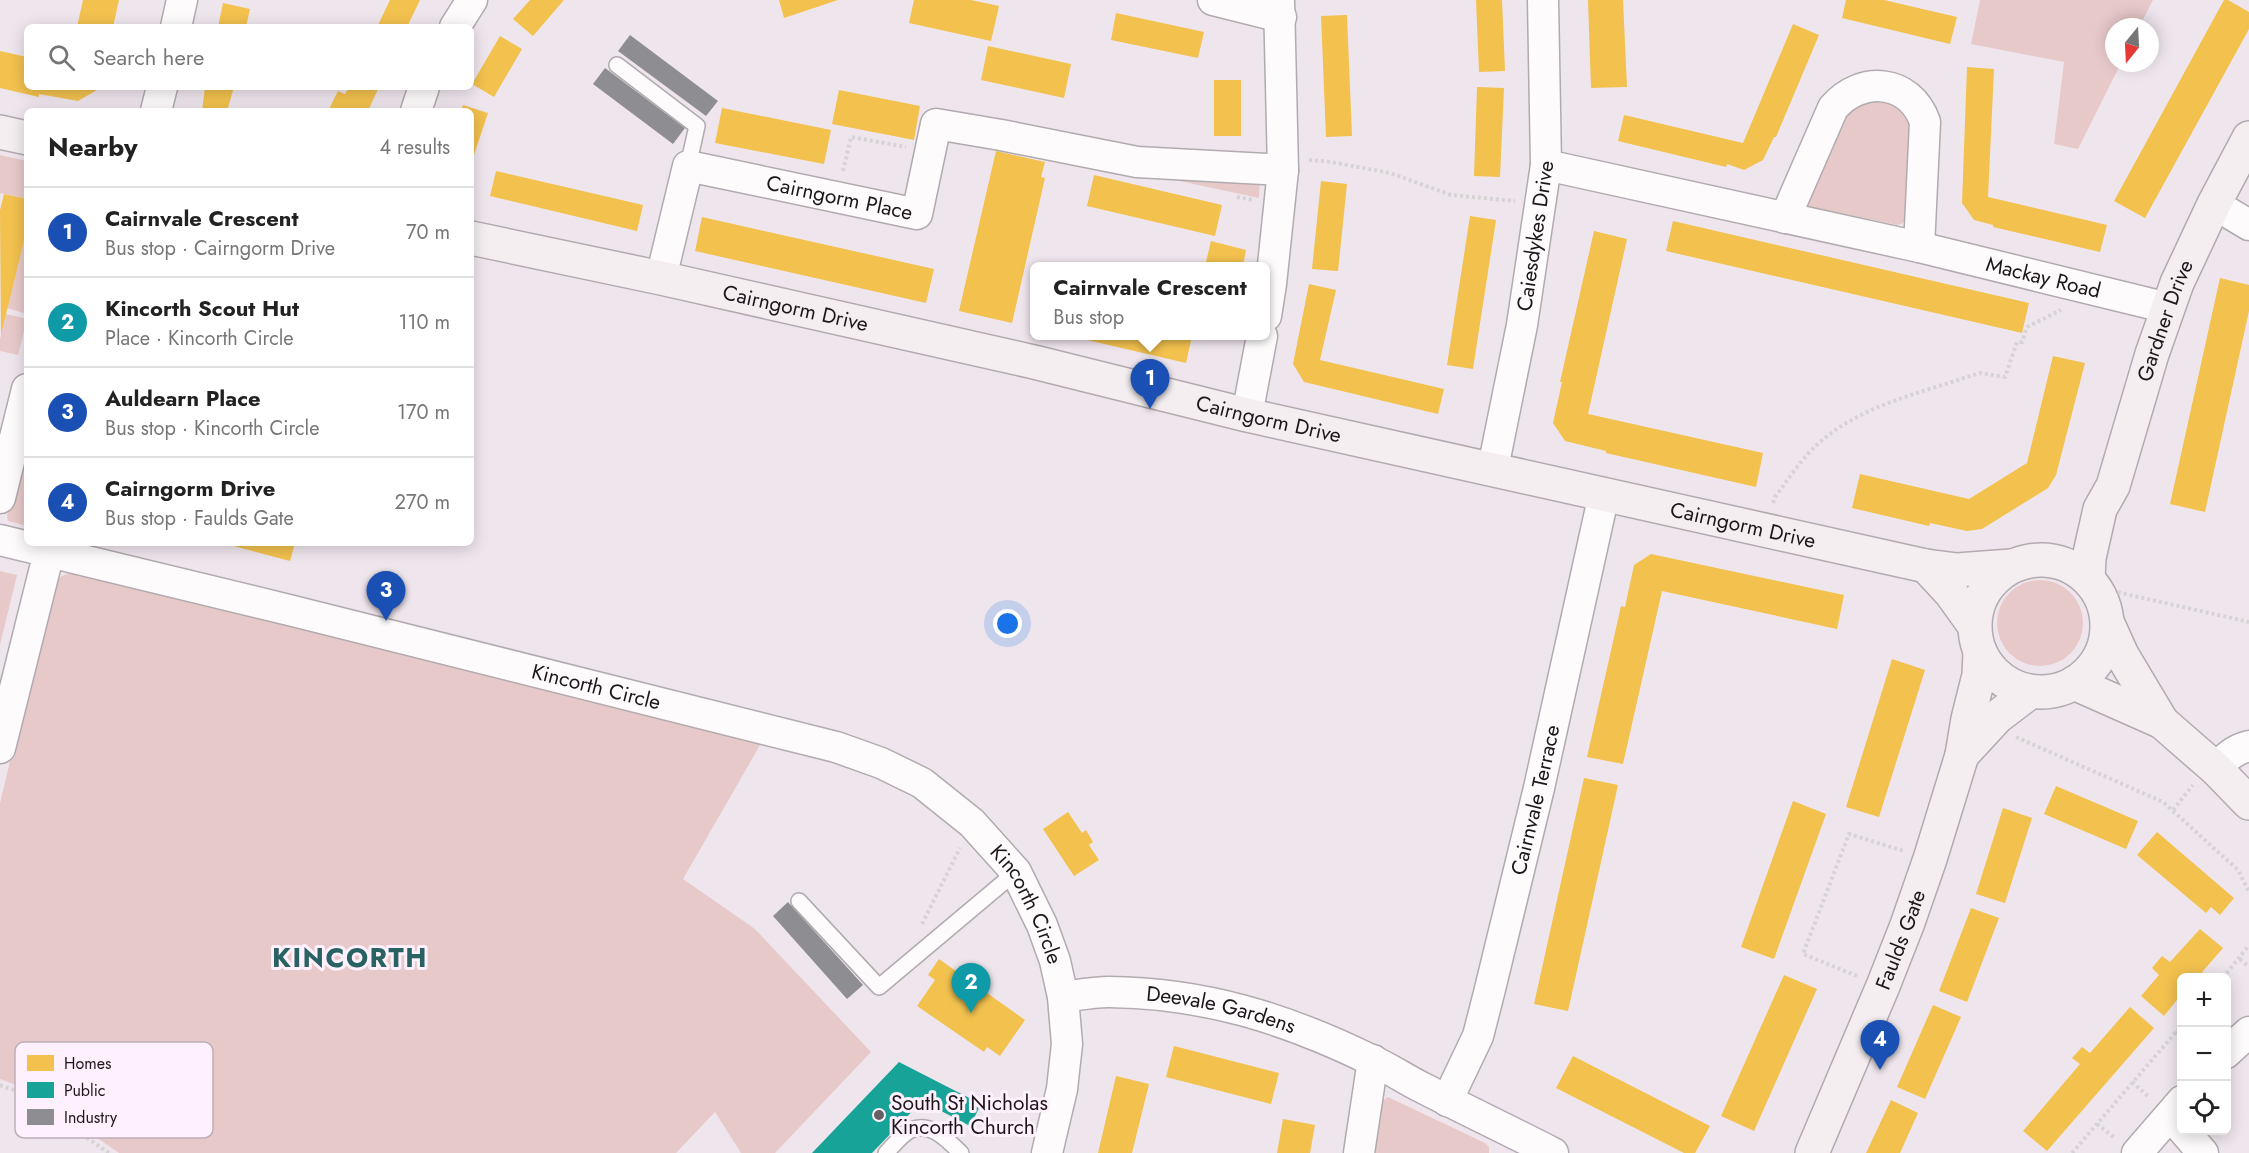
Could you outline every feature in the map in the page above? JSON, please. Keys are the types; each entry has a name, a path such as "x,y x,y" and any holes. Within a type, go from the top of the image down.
{"street":[{"path":"177,24 182,0"},
{"path":"457,24 472,0"},
{"path":"1214,0 1280,8 1283,164 1270,290"},
{"name":"Caiesdykes Drive","path":"1493,468 1522,325 1546,165 1543,0"},
{"path":"1785,218 1833,108 1842,97 1864,86 1888,88 1898,91 1917,105 1925,122 1919,247"},
{"path":"157,108 161,90"},
{"path":"417,108 423,90"},
{"name":"Cairngorm Place","path":"688,166 917,214 936,124 1137,162 1283,164"},
{"path":"0,132 24,137"},
{"name":"Gardner Drive","path":"2092,583 2089,558 2100,509 2113,486 2168,308 2177,283 2214,204 2249,138"},
{"name":"Mackay Road","path":"1546,165 1919,247 2168,308"},
{"path":"662,278 688,166"},
{"path":"2214,204 2249,225"},
{"name":"Cairngorm Drive","path":"474,239 662,278 1034,362 1247,415 1926,566 1957,570 2022,563"},
{"path":"1247,415 1261,340"},
{"path":"0,498 24,401"},
{"name":"Cairnvale Terrace","path":"1448,1101 1478,1036 1539,788 1604,494"},
{"name":"Gardner Drive","path":"2022,563 2063,544 2100,509"},
{"name":"Kincorth Circle","path":"0,540 24,546"},
{"name":"Kincorth Circle","path":"25,546 50,552 113,555 293,610 836,747 881,763 922,783 972,823 1016,872 1042,925 1055,961 1064,997 1067,1044 1062,1089 1047,1153"},
{"path":"0,748 50,552"},
{"path":"1977,638 1977,607 1984,590 1996,576 2022,563 2053,560 2072,567 2092,583 2104,604 2108,624 2122,655 2162,722 2208,773 2249,802"},
{"path":"1926,566 1951,593 1977,638 1988,667 2014,687 2030,692 2053,691 2074,683 2088,672 2099,658 2106,642 2108,624"},
{"name":"Faulds Gate","path":"1812,1153 1883,986 1930,859 1962,755 1968,718 1979,675 1977,638"},
{"path":"2074,683 2162,722"},
{"name":"Faulds Gate","path":"1962,755 1997,717 2030,692"},
{"path":"2208,773 2238,748 2249,746"},
{"name":"Deevale Gardens","path":"1064,997 1107,992 1185,997 1229,1005 1274,1019 1373,1060 1448,1101 1517,1146 1553,1153"},
{"path":"2231,1048 2249,1032"},
{"path":"1359,1153 1373,1060"},
{"path":"2128,1147 2174,1115 2203,1153"}],"lane":[{"path":"617,65 696,126 688,166"},
{"path":"799,901 879,987 1016,872"},
{"path":"886,1153 911,1130 927,1129 941,1134 961,1153"}],"path":[{"path":"838,197 850,137 930,152"},
{"path":"1283,164 1331,162 1390,173 1451,195 1540,203"},
{"path":"1765,530 1775,497 1801,462 1820,442 1857,417 1883,405 1980,373 2005,377 2017,342 2022,342 2027,327 2075,303 2081,286"},
{"path":"2092,583 2249,622"},
{"path":"1997,717 2013,736 2163,802 2238,870 2249,892"},
{"path":"2173,810 2208,773"},
{"path":"927,947 915,938 972,823"},
{"path":"1883,986 1803,954 1849,834 1930,859"},
{"path":"2227,973 2249,945"},
{"path":"2240,959 2249,967"},
{"path":"2072,1153 2179,1027"},
{"path":"2132,1082 2174,1115"},
{"path":"0,1085 15,1090"},
{"path":"2097,1124 2128,1147"},
{"path":"87,1138 109,1153"}],"shaded area":[{"path":"1980,0 2153,0 2144,18 2105,18 2105,72 2116,72 2078,149 2054,144 2064,62 1971,44"},
{"path":"1869,91 1912,112 1906,218 1898,225 1806,206 1804,202 1840,108"},
{"path":"0,155 24,160 24,198 0,193"},
{"path":"1151,175 1260,178 1259,198"},
{"path":"24,239 24,313 7,308"},
{"path":"6,314 24,318 24,331 18,355 0,351 0,339"},
{"path":"24,446 24,525 8,521 7,516"},
{"path":"0,571 17,575 0,645"},
{"path":"74,573 763,740 683,879 755,929 871,1052 775,1153 741,1153 715,1112 676,1153 119,1153 97,1138 213,1138 213,1042 15,1042 15,1084 0,1079 0,803 52,586 61,576"},
{"path":"2040,580 2057,583 2071,592 2080,606 2083,623 2080,640 2071,654 2057,663 2040,666 2023,663 2009,654 2000,640 1997,623 2000,606 2009,592 2023,583"},
{"path":"1388,1097 1485,1143 1489,1147 1489,1153 1368,1153 1382,1101"}],"building: Homes":[{"path":"83,0 119,0 114,24 78,24"},
{"path":"390,0 420,0 408,24 378,24"},
{"path":"530,0 564,0 533,36 513,19"},
{"path":"779,0 838,0 784,18"},
{"path":"914,0 971,0 999,6 991,41 909,23"},
{"path":"1476,0 1502,0 1505,71 1479,72"},
{"path":"1588,0 1623,0 1627,87 1591,88"},
{"path":"1846,0 1884,0 1957,17 1950,44 1842,18"},
{"path":"2224,0 2249,12 2249,29 2145,218 2114,201"},
{"path":"223,3 250,9 247,24 219,24"},
{"path":"1116,13 1204,32 1198,58 1111,40"},
{"path":"1347,15 1352,136 1326,137 1321,16"},
{"path":"1793,24 1819,35 1776,137 1763,160 1744,170 1727,164 1726,167 1618,141 1624,115 1743,143"},
{"path":"500,36 522,49 494,97 474,85 474,81"},
{"path":"988,46 1071,64 1064,98 981,80"},
{"path":"0,51 24,56 24,90 97,90 78,101 39,94 39,97 0,88"},
{"path":"1967,67 1994,69 1988,197 2107,225 2100,252 1993,227 1993,225 1974,220 1962,203"},
{"path":"1214,80 1241,80 1241,136 1214,136"},
{"path":"1477,87 1504,88 1500,177 1474,176"},
{"path":"205,90 233,90 228,108 202,108"},
{"path":"347,90 378,90 369,108 330,108 338,91 345,94"},
{"path":"839,90 920,106 914,140 832,124"},
{"path":"722,108 831,130 824,164 715,143"},
{"path":"474,109 488,113 474,155"},
{"path":"996,151 1045,162 1041,177 1045,178 1012,323 959,311"},
{"path":"496,171 643,205 637,231 490,196"},
{"path":"1094,175 1222,205 1215,236 1087,206"},
{"path":"1321,181 1347,184 1338,271 1312,269"},
{"path":"4,194 24,198 24,240 1,335 0,210"},
{"path":"1470,216 1496,220 1473,369 1447,365"},
{"path":"702,217 934,269 926,303 695,251"},
{"path":"1673,221 2029,303 2022,333 1666,251"},
{"path":"1594,231 1627,239 1588,414 1763,453 1756,487 1606,453 1606,451 1565,441 1553,423"},
{"path":"1211,241 1246,250 1244,262 1206,262"},
{"path":"2220,278 2249,285 2249,311 2205,512 2170,504"},
{"path":"1309,284 1336,290 1320,360 1444,389 1438,414 1304,382 1293,364"},
{"path":"1087,340 1191,340 1186,363"},
{"path":"2053,356 2085,363 2056,475 2048,488 1982,529 1967,531 1930,523 1929,526 1852,508 1860,474 1969,499 2027,463"},
{"path":"233,546 294,546 290,561"},
{"path":"1651,554 1844,595 1837,629 1662,591 1623,764 1587,757 1621,606 1625,607 1634,565"},
{"path":"1892,659 1925,670 1879,817 1846,807"},
{"path":"1584,778 1618,785 1568,1011 1534,1004"},
{"path":"2056,786 2138,821 2126,849 2044,814"},
{"path":"1793,801 1826,814 1774,959 1741,947"},
{"path":"2003,808 2032,818 2005,903 1976,894"},
{"path":"1068,812 1082,833 1086,830 1093,842 1089,845 1099,860 1074,876 1043,829"},
{"path":"2157,832 2234,898 2220,915 2211,907 2206,913 2137,855"},
{"path":"1971,908 1999,918 1967,1002 1939,991"},
{"path":"2200,929 2223,948 2201,973 2177,973 2177,1000 2164,1016 2141,996 2159,975 2152,968 2162,956 2170,962"},
{"path":"939,959 1025,1020 1000,1056 987,1047 984,1052 917,1006 935,980 928,975"},
{"path":"1784,975 1817,989 1754,1131 1721,1116"},
{"path":"1933,1005 1961,1017 1925,1099 1897,1087"},
{"path":"2130,1007 2154,1028 2047,1151 2023,1131 2080,1064 2072,1058 2082,1047 2090,1053"},
{"path":"1174,1046 1279,1073 1271,1104 1166,1077"},
{"path":"1573,1056 1710,1126 1695,1153 1684,1153 1556,1088"},
{"path":"1116,1076 1149,1084 1132,1153 1098,1153"},
{"path":"1891,1100 1918,1113 1900,1153 1866,1153"},
{"path":"1283,1119 1315,1125 1310,1153 1277,1153"}],"building: Public":[{"name":"South St Nicholas Kincorth Church","path":"899,1062 981,1104 970,1126 922,1101 872,1153 812,1153"}],"building: Industry":[{"path":"630,35 718,101 706,116 618,51"},
{"path":"605,68 685,128 673,144 593,84"},
{"path":"788,902 863,985 847,999 773,916"}],"place":[{"name":"Cairnvale Crescent","path":"1150,409"},
{"name":"Auldearn Place","path":"386,621"},
{"name":"Kincorth Scout Hut","path":"971,1013"},
{"name":"Cairngorm Drive","path":"1880,1070"},
{"name":"South St Nicholas Kincorth Church","path":"879,1115"}],"district":[{"name":"KINCORTH","path":"350,958"}]}
